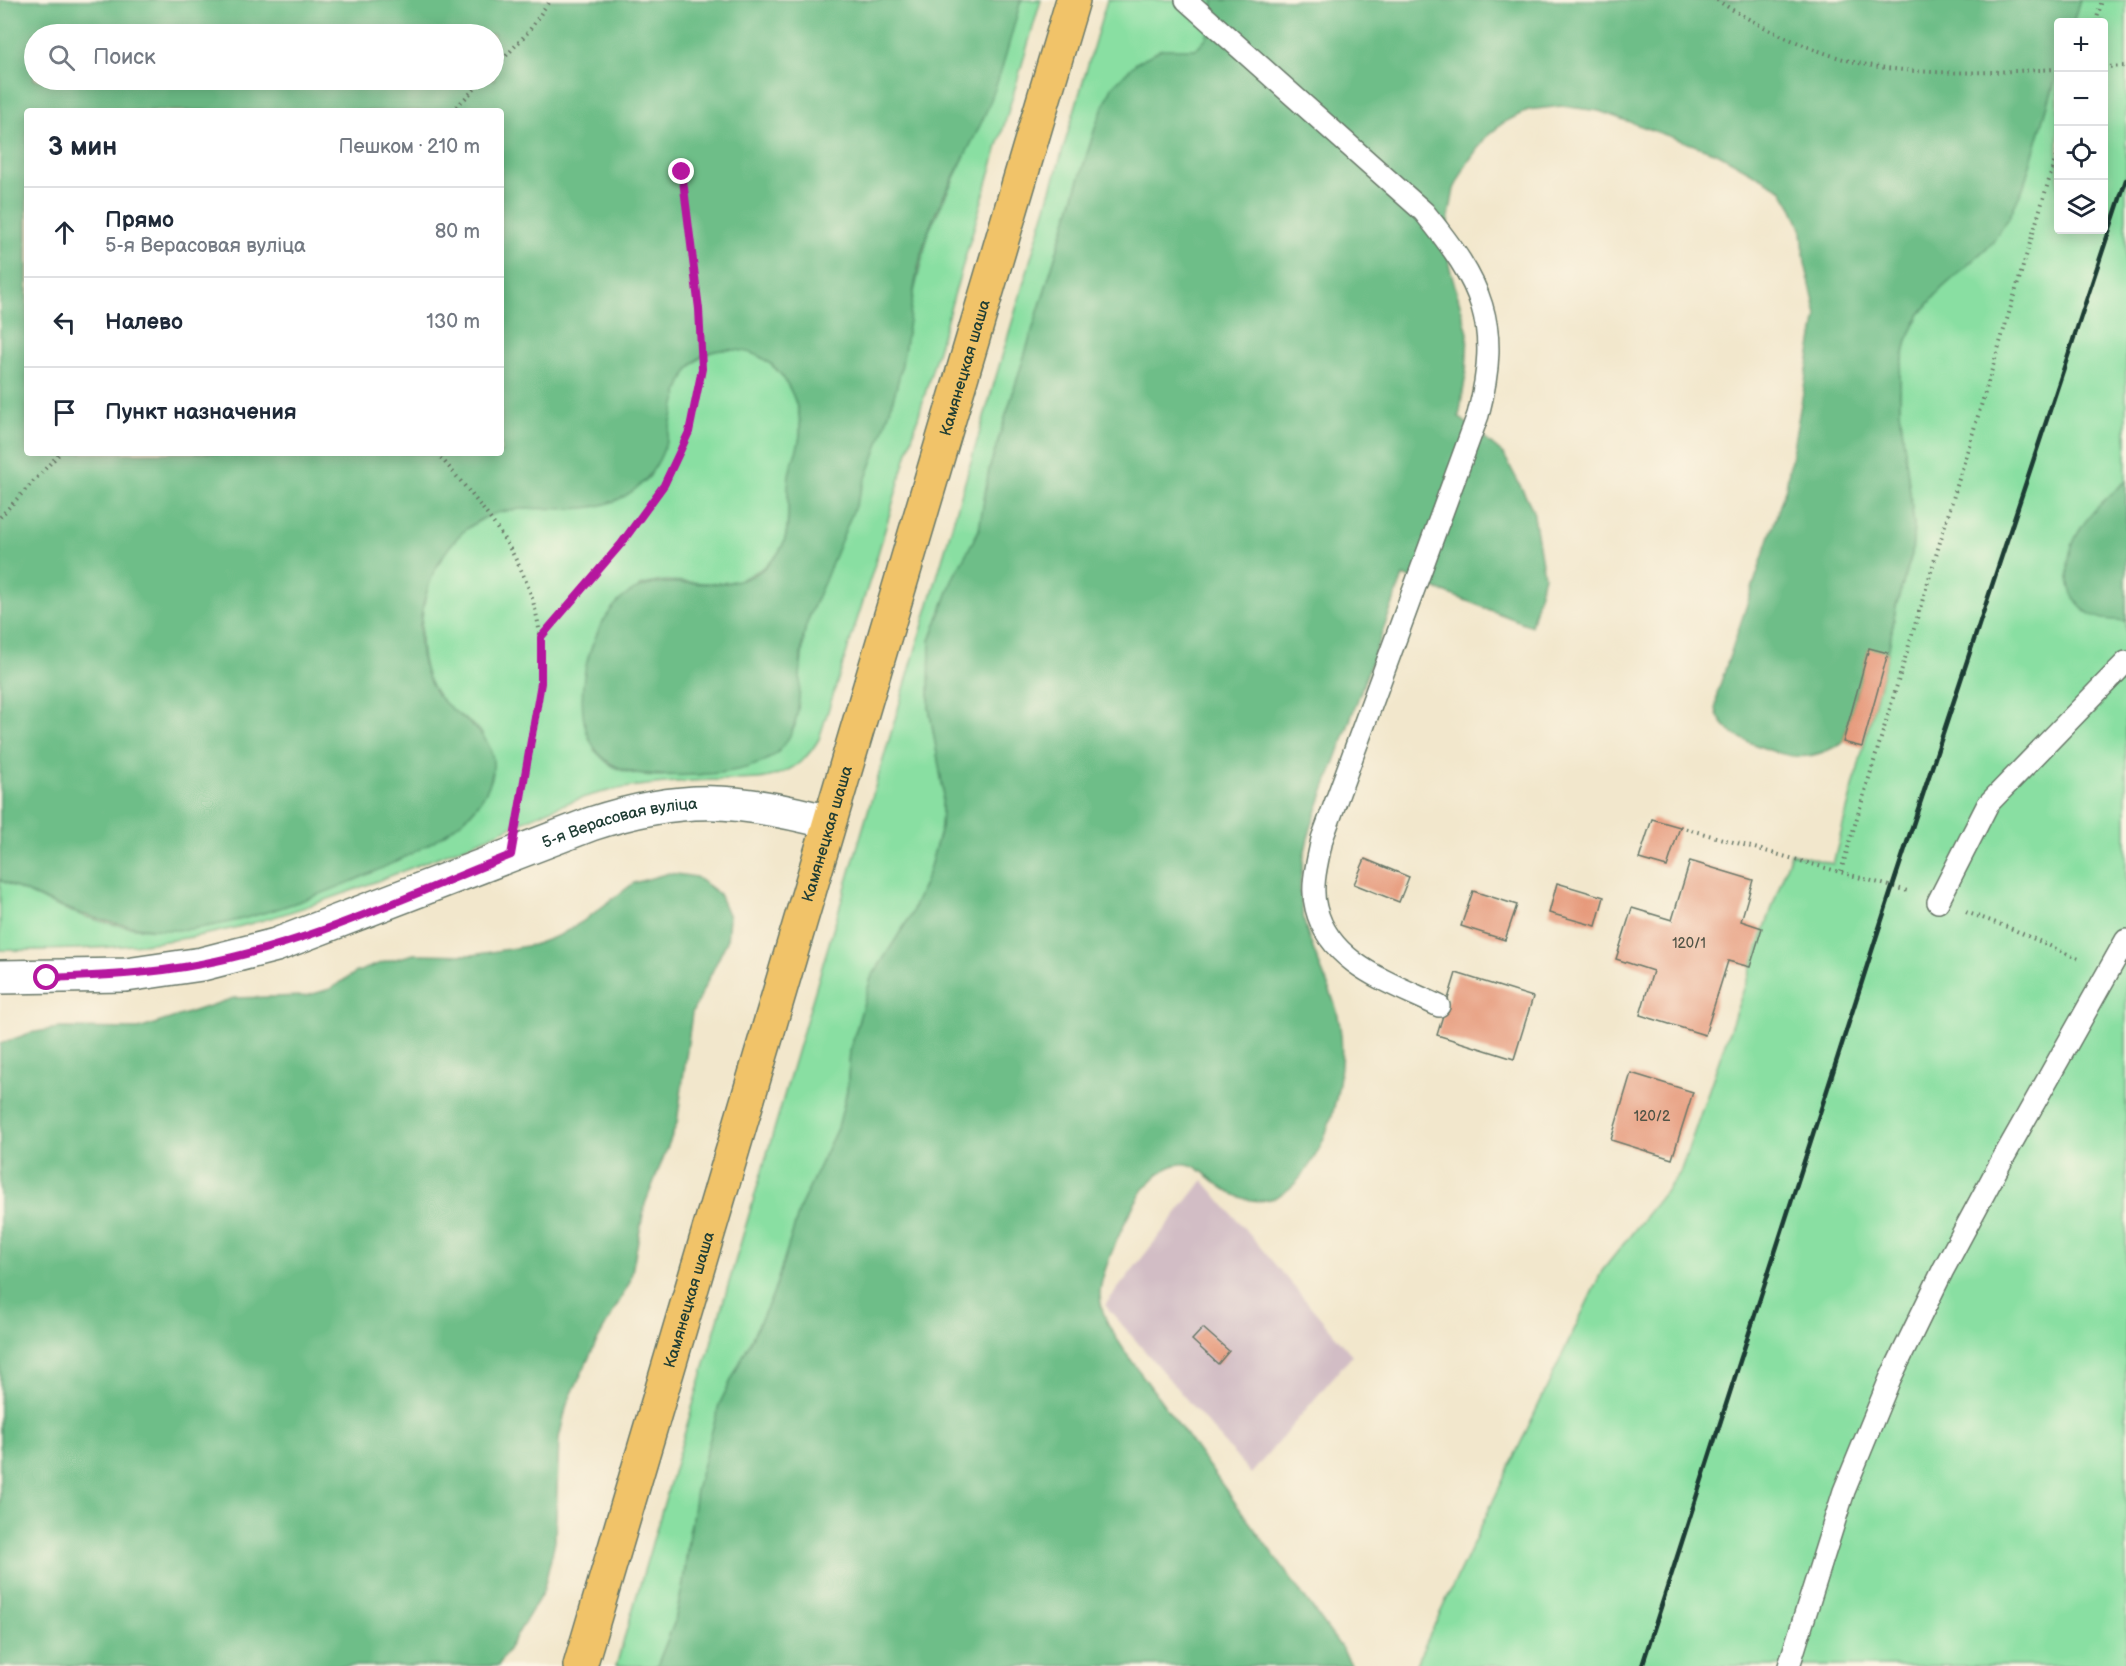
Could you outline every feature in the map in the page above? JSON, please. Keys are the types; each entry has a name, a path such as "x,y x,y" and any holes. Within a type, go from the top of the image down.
{"main road":[{"name":"Камянецкая шаша","path":"580,1666 1073,0"}],"street":[{"name":"5-я Верасовая вуліца","path":"0,977 126,975 202,964 276,945 635,810 681,804 725,802 769,807 829,822"}],"lane":[{"path":"1186,0 1424,212 1450,244 1470,276 1484,311 1490,345 1487,381 1478,415 1322,839 1315,874 1315,907 1326,935 1344,956 1362,969 1439,1006"},
{"path":"1938,902 1988,804 2126,662"},
{"path":"1789,1666 1844,1491 1890,1379 1954,1251 2106,972 2126,940"}],"path":[{"path":"504,58 528,31 550,0"},
{"path":"1717,0 1736,12 1808,45 1863,64 1985,72 2054,69"},
{"path":"2097,18 2102,0"},
{"path":"2108,67 2126,66"},
{"path":"455,108 474,90"},
{"path":"1841,872 2054,163"},
{"path":"541,637 621,544 664,485 689,432 702,369 699,309 682,172"},
{"path":"0,517 57,456"},
{"path":"440,456 477,500 510,546 532,591 541,637 541,683 511,855"},
{"path":"1680,827 1893,885 2010,928 2106,972"}],"shaded area":[{"path":"1203,1180 1352,1355 1251,1474 1105,1305"}],"green space":[{"path":"0,0 1021,0 989,105 928,232 919,266 901,369 893,399 865,482 807,624 802,645 800,693 795,723 780,750 753,766 736,770 697,775 637,773 613,765 600,755 590,740 584,721 583,689 588,658 606,617 627,595 650,585 728,583 753,575 776,556 782,547 788,517 789,475 800,435 799,414 782,376 768,362 743,351 722,350 705,354 694,363 685,376 660,458 651,473 639,486 625,496 604,504 582,508 517,509 495,513 475,523 456,539 444,555 426,593 421,614 422,657 427,676 437,694 473,726 488,744 493,768 489,785 481,800 457,825 400,860 320,894 278,909 202,928 149,929 105,921 41,899 0,880"},
{"path":"1021,0 1041,0 874,567 819,739 802,760 792,768 771,777 748,780 687,781 628,787 582,798 349,892 292,912 234,928 147,944 58,950 0,950 0,880 66,910 117,925 168,930 201,927 233,921 296,901 427,841 466,818 485,793 493,768 482,734 439,698 429,681 423,659 421,635 428,586 437,564 449,545 464,531 499,511 517,507 602,505 640,485 651,474 672,405 686,373 710,352 727,349 743,350 770,364 790,388 796,403 800,419 800,435 790,476 786,536 777,555 769,563 744,578 721,583 666,581 639,586 594,750 611,765 649,776 695,773 779,751 795,726 805,628 875,452 929,231 986,111"},
{"path":"1107,0 1214,0 1207,37 1196,49 1185,50 1097,122 989,470 979,530 953,578 930,641 929,707 943,789 941,828 928,874 910,917 871,978 850,1051 847,1091 839,1124 801,1205 773,1295 719,1405 689,1532 683,1584 675,1621 657,1666 616,1666"},
{"path":"1214,0 2080,0 2074,18 2054,18 2054,84 2023,188 2009,218 1992,243 1941,289 1920,314 1907,340 1900,373 1900,411 1914,525 1912,554 1896,606 1888,653 1869,649 1843,742 1819,754 1787,755 1751,743 1726,728 1716,709 1717,694 1786,487 1817,315 1805,263 1802,231 1781,189 1719,154 1599,111 1562,106 1528,110 1503,123 1485,138 1466,165 1454,189 1448,222 1449,265 1468,333 1466,374 1459,417 1504,455 1533,510 1544,576 1531,626 1403,576 1315,815 1303,860 1300,894 1302,911 1310,942 1335,1005 1341,1039 1340,1077 1327,1131 1311,1164 1289,1189 1276,1197 1248,1200 1232,1194 1199,1169 1190,1165 1176,1165 1166,1169 1144,1189 1132,1210 1110,1257 1100,1295 1106,1318 1126,1353 1342,1649 1352,1666 657,1666 675,1621 683,1584 696,1490 719,1405 773,1295 801,1205 839,1124 847,1091 850,1051 871,978 910,917 928,874 941,828 943,789 929,707 930,641 953,578 979,530 989,470 1097,122 1112,87 1136,63 1161,49 1196,49 1207,37"},
{"path":"2080,0 2126,0 2126,1666 1415,1666 1602,1271 1680,1173 1791,853 1833,864 1888,653 1896,606 1912,554 1914,525 1900,411 1900,373 1907,340 1920,314 1941,289 1992,243 2023,188 2054,84 2054,234 2108,234 2108,18 2074,18"},
{"path":"2126,481 2126,621 2103,619 2089,613 2079,605 2068,581 2068,567 2074,540 2085,521"},
{"path":"669,873 696,877 719,894 729,917 727,941 692,1013 677,1123 645,1204 630,1282 595,1345 567,1404 559,1438 555,1541 543,1592 498,1666 0,1666 0,1044 30,1033 59,1028 139,1029 234,998 306,996 330,989 355,973 414,954 473,955 533,945 560,935 582,922 634,883"}],"building":[{"path":"1869,648 1888,653 1862,747 1843,742"},
{"path":"1652,819 1680,827 1667,867 1639,859"},
{"path":"1365,859 1409,877 1399,902 1354,884"},
{"path":"1690,861 1753,880 1741,921 1762,928 1750,967 1728,961 1705,1035 1640,1015 1653,971 1616,959 1632,908 1672,920"},
{"path":"1557,883 1604,897 1596,926 1549,913"},
{"path":"1473,891 1517,905 1505,940 1461,926"},
{"path":"1456,973 1533,997 1514,1059 1437,1035"},
{"path":"1631,1073 1693,1092 1672,1159 1611,1140"},
{"path":"1203,1328 1229,1351 1218,1364 1192,1340"}],"railway":[{"path":"1642,1666 1893,885 2126,180"}],"route":[{"path":"47,978 126,975 202,964 276,945 342,922 511,855 541,683 541,637 621,544 664,485 689,432 702,369 699,309 682,172"}]}
